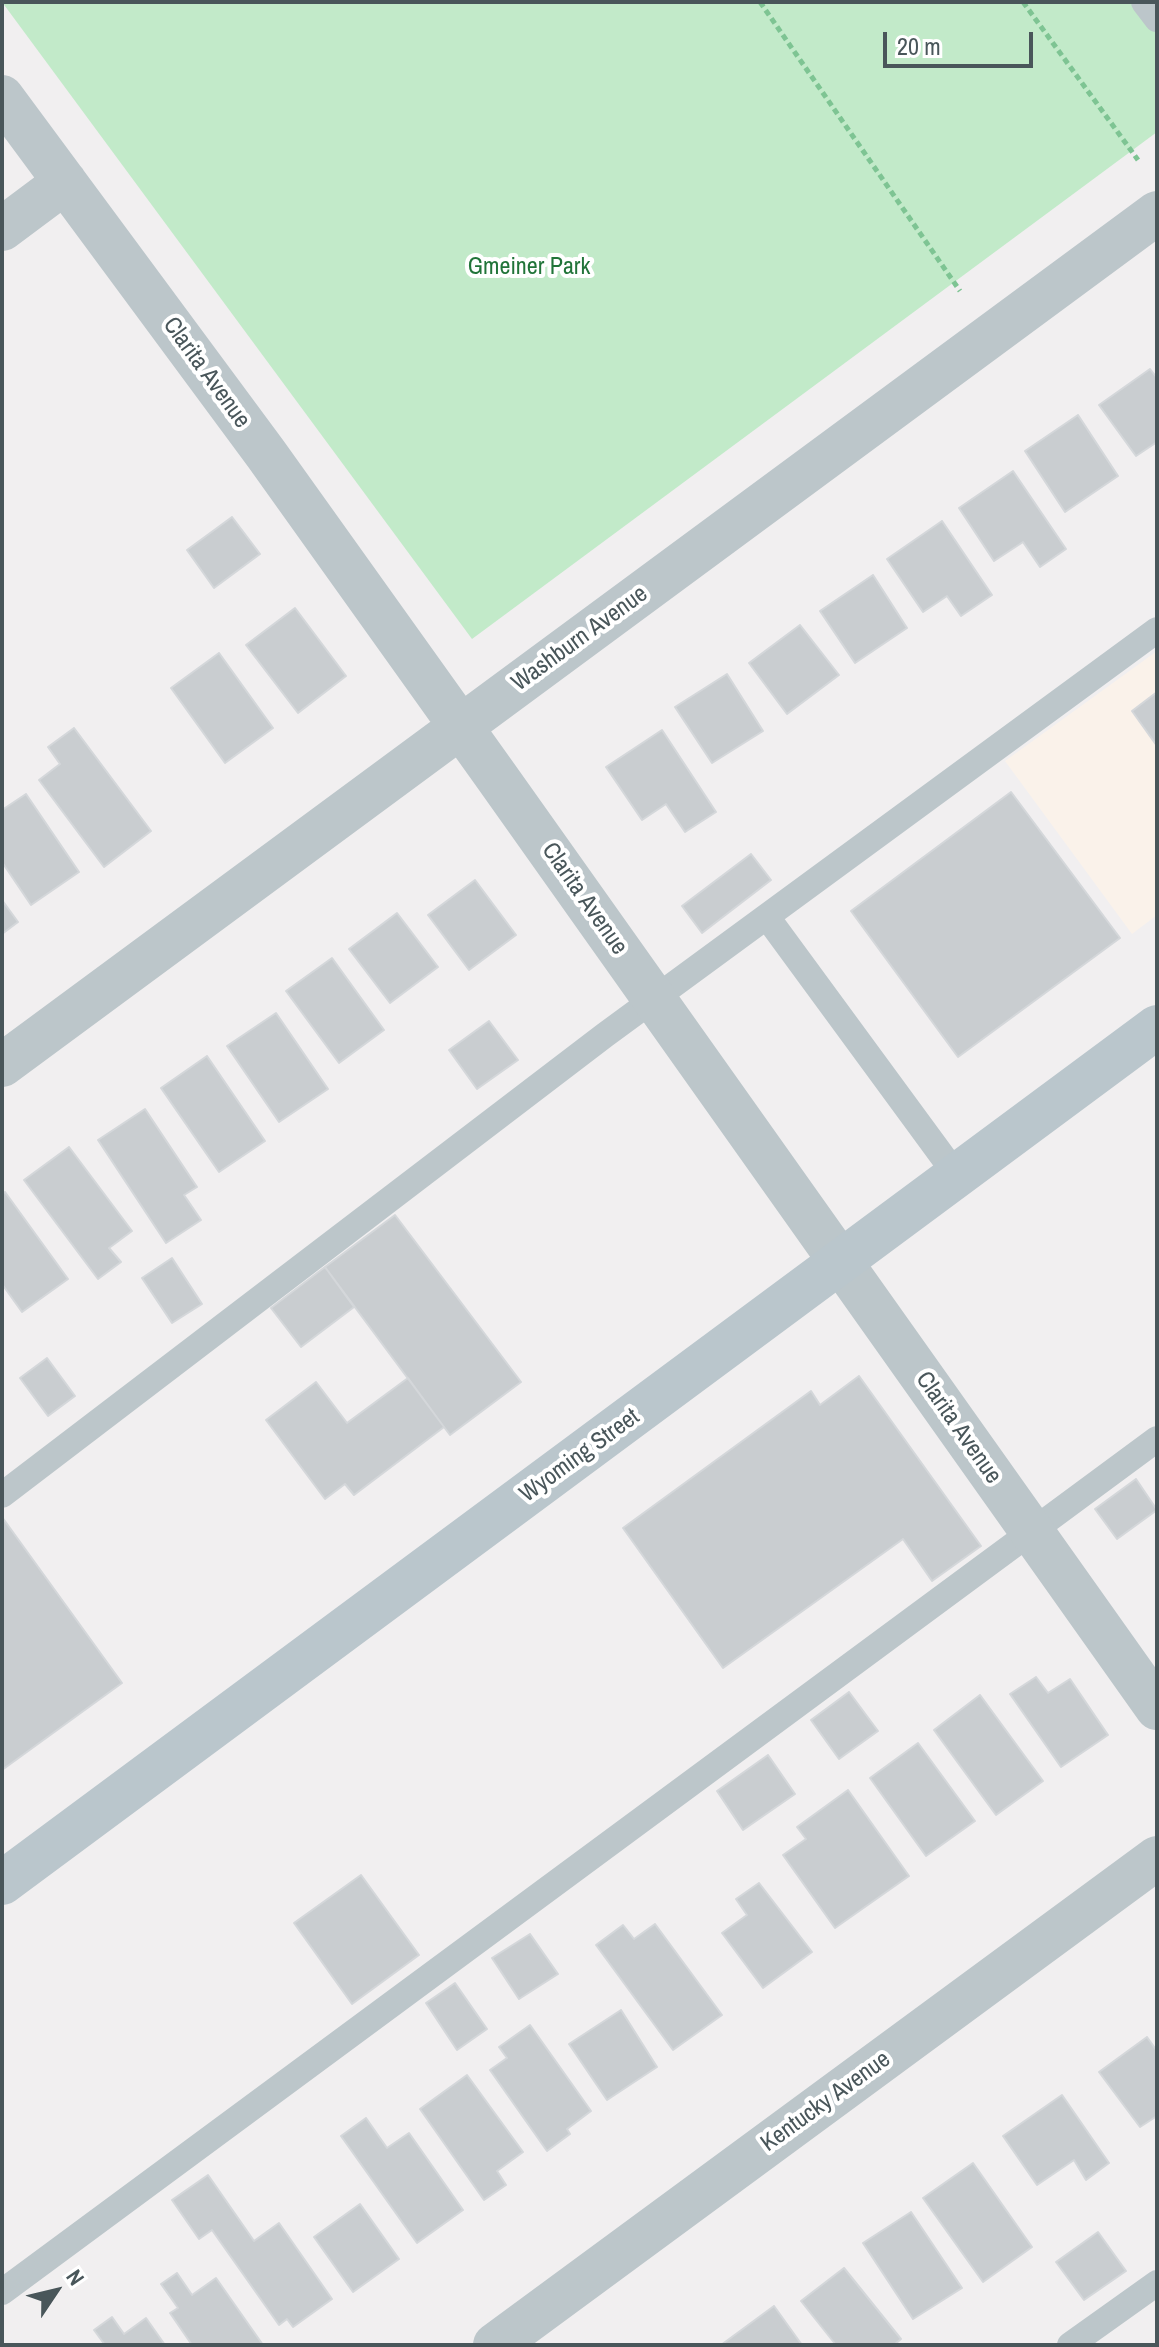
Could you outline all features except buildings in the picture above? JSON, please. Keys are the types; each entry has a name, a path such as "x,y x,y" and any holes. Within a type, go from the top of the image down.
{"street":[{"name":"Clarita Avenue","path":"2,97 266,454 1157,1708"},
{"path":"2,229 65,182"},
{"name":"Washburn Avenue","path":"2,1065 1157,213"},
{"name":"Wyoming Street","path":"2,1883 1157,1027"},
{"name":"Kentucky Avenue","path":"495,2345 1157,1858"}],"lane":[{"path":"1144,2 1157,19"},
{"path":"2,1495 655,999 1157,630"},
{"path":"767,917 957,1176"},
{"path":"2,2292 1157,1439"},
{"path":"1070,2345 1157,2283"}],"path":[{"path":"760,2 960,291"},
{"path":"1023,2 1138,160"}],"shaded area":[{"path":"1157,651 1157,915 1132,934 1005,761"}],"green space":[{"name":"Gmeiner Park","path":"2,2 1157,2 1157,132 472,639"}]}
